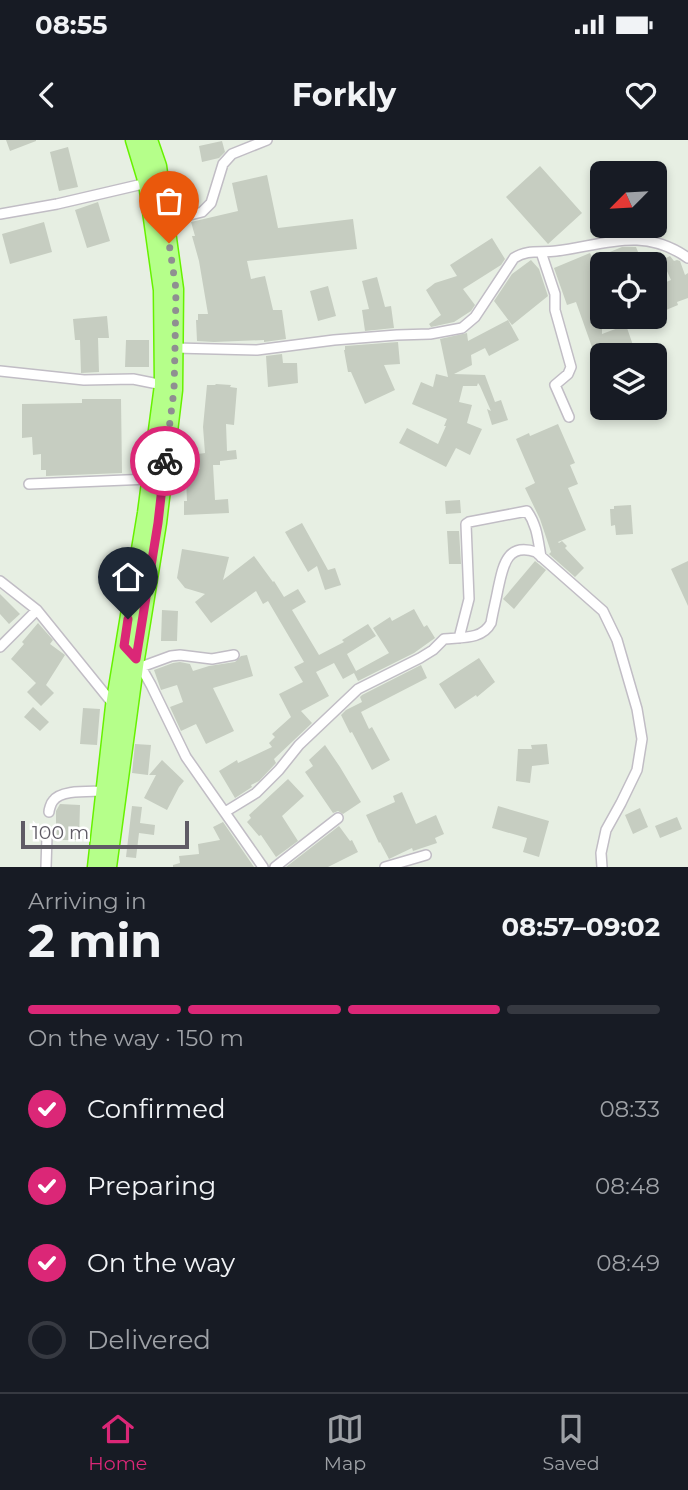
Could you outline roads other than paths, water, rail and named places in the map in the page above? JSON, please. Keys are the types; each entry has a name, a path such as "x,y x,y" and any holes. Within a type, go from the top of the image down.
{"highway":[{"path":"96,867 114,706 163,385 162,290 147,183 134,140"},
{"path":"108,867 139,663 174,390 176,289 158,166 149,140"}],"street":[{"path":"166,221 202,212 211,203 223,164 232,154 267,140"},
{"path":"0,214 147,183"},
{"path":"175,348 257,350 334,340 430,334 462,328 475,317 514,258 521,253 569,250 631,239 663,245 688,258"},
{"path":"541,252 555,294 555,310 571,367 568,374 555,385 569,416"},
{"path":"0,371 84,380 133,379 163,385"},
{"path":"29,484 150,479"},
{"path":"459,638 468,599 466,524 527,511 534,520 541,557"},
{"path":"225,812 256,793 299,745 358,689 433,650 444,639 480,635 488,629 503,565 517,550 528,549 536,552 603,611 617,639 637,709 642,739 636,770 606,830 601,853 602,867"},
{"path":"0,581 37,610 114,706"},
{"path":"0,647 37,610"},
{"path":"124,646 139,663 186,757 262,867"},
{"path":"139,663 180,655 212,660 234,655"},
{"path":"49,812 52,802 58,797 74,792 104,791"},
{"path":"275,867 338,818"},
{"path":"46,867 47,836"},
{"path":"385,867 426,855"}]}
